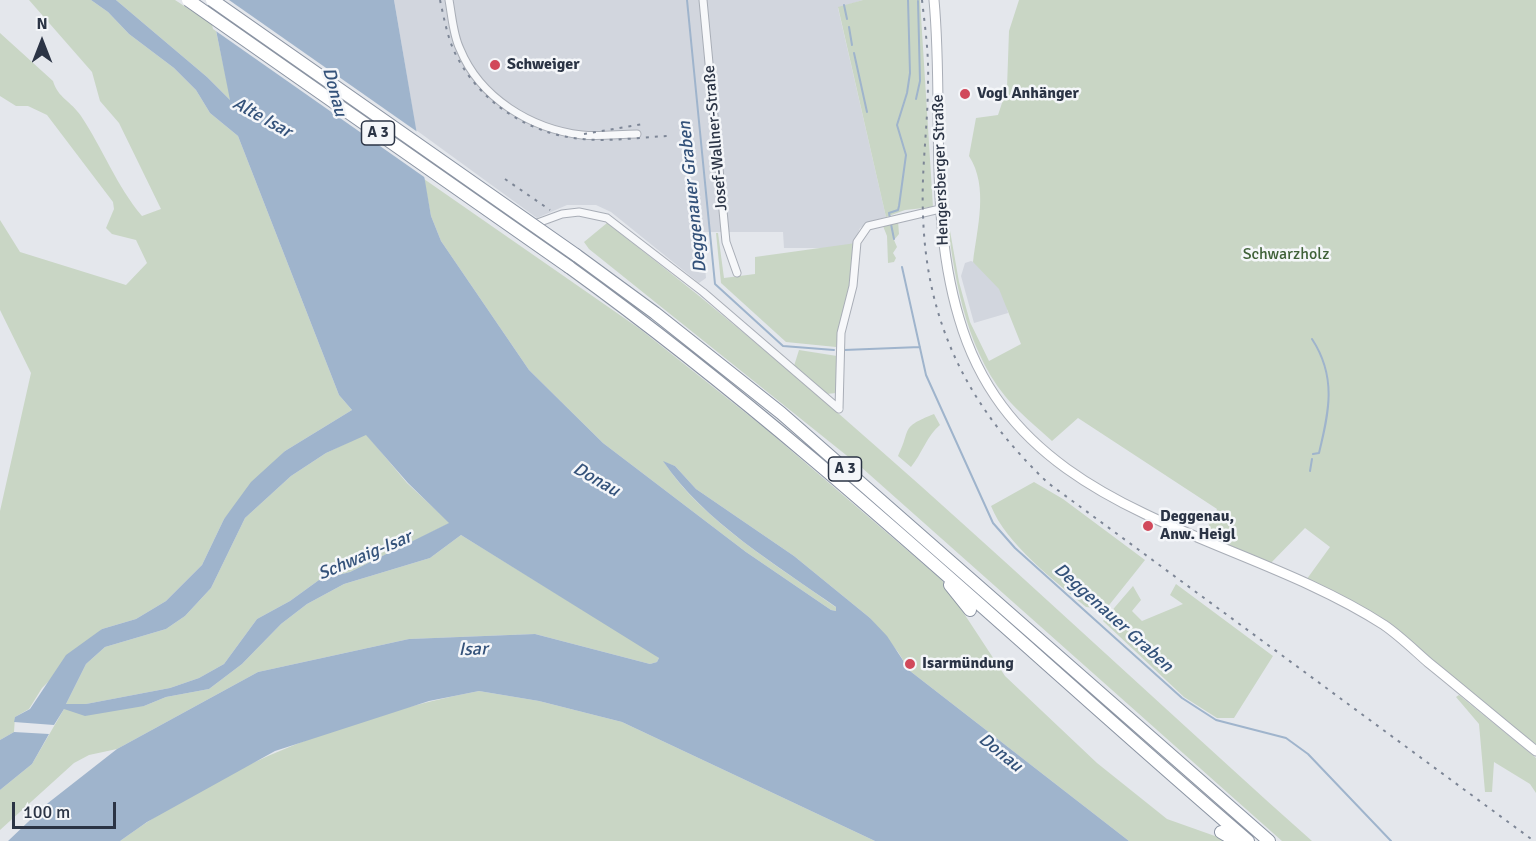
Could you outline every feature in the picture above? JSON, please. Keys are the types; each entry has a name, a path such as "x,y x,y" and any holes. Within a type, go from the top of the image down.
{"highway":[{"name":"A 3","path":"188,0 650,325 765,418 945,573 1248,841"},
{"name":"A 3","path":"212,0 576,255 664,320 781,413 1269,841"},
{"path":"945,573 950,585 970,610"},
{"path":"1221,832 1236,841"}],"main road":[{"name":"Hengersberger Straße","path":"934,0 940,209 950,283 969,347 986,384 1005,411 1042,450 1078,478 1122,504 1304,584 1385,626 1536,751"}],"street":[{"path":"449,0 458,47 471,71 487,88 521,116 582,135 637,134"},
{"name":"Josef-Wallner-Straße","path":"703,0 726,242 737,273"},
{"path":"513,235 561,214 579,212 607,218 703,291 839,409 842,333 854,280 857,242 868,226 940,209"}],"shaded area":[{"path":"394,0 863,0 838,8 886,217 860,228 852,248 784,248 783,232 702,232 706,278 699,283 611,212 596,205 567,205 537,218 416,130"},
{"path":"971,261 981,265 995,280 1004,295 1008,313 974,323 961,276 965,263"}],"green space":[{"path":"29,0 91,0 108,12 129,34 174,68 196,90 210,113 238,136 339,395 352,410 285,451 224,519 202,565 166,601 136,619 102,629 42,688 29,709 15,717 14,732 0,740 0,511 31,373 0,310 0,220 20,252 126,285 147,263 136,240 112,234 106,228 114,209 113,202 47,115 28,106 16,106 0,96 0,33 53,81 61,96 77,111 125,192 142,216 161,209 119,123 100,101 92,72"},
{"path":"116,0 175,0 215,26 231,101 207,77"},
{"path":"863,0 920,0 933,207 905,210 886,217 838,7"},
{"name":"Schwarzholz","path":"1019,0 1536,0 1536,751 1384,625 1304,583 1330,547 1305,528 1267,567 1205,533 1217,509 1078,418 1052,441 1010,402 991,376 979,354 963,307 952,257 946,208 959,282 970,322 989,361 1021,344 999,289 973,262 979,222 980,194 979,181 969,156 976,118 998,115 1007,88 1009,31"},
{"path":"424,179 640,329 766,429 942,580 1005,676 1097,763 1167,819 1229,841 1129,841 910,671 898,652 870,618 794,556 696,489 675,466 664,462 679,483 720,523 837,608 836,611 831,610 746,552 603,443 529,370 441,241 431,216"},
{"path":"898,221 899,234 894,240 897,247 893,253 896,258 894,262 888,263 887,236 883,226"},
{"path":"607,223 699,296 878,448 1312,841 1282,841 861,467 589,249 584,242"},
{"path":"716,233 718,233 724,278 755,274 755,257 856,243 854,270 836,347 786,342 721,283"},
{"path":"799,350 837,356 836,393 827,394 794,366"},
{"path":"934,414 940,425 911,467 898,456 908,430 911,426"},
{"path":"366,434 407,483 450,523 350,572 319,580 290,601 257,619 224,664 199,678 170,688 86,704 66,704 86,664 105,647 166,629 185,616 211,588 245,518 291,476 326,453"},
{"path":"1034,482 1063,499 1145,560 1102,614 1095,608 1086,607 1046,574 1019,548 998,520 991,506"},
{"path":"461,535 653,653 659,658 657,662 650,664 535,634 409,639 258,672 117,749 89,755 74,763 0,830 0,790 32,764 64,709 144,706 166,697 209,689 242,664 281,624 307,604 344,584 430,558"},
{"path":"1176,584 1273,656 1234,718 1217,718 1184,697 1103,621 1133,586 1141,600 1132,611 1142,621 1183,604 1170,595"},
{"path":"479,691 539,701 622,722 875,841 120,841 160,813 203,788 291,746 384,714"},
{"path":"1459,695 1536,758 1536,793 1530,784 1494,762 1492,792 1485,792 1479,724 1456,697"}],"water":[{"path":"91,0 116,0 207,77 230,100 210,0 394,0 431,216 441,241 529,370 603,443 746,552 831,610 836,611 836,607 766,559 720,523 680,483 663,461 675,466 696,489 794,556 870,618 887,636 910,671 1129,841 875,841 622,722 539,701 479,691 429,701 275,751 147,822 120,841 8,841 48,803 117,749 258,672 409,639 535,634 650,664 657,662 659,658 461,535 430,558 344,584 307,604 281,624 242,664 209,689 166,697 144,706 85,716 64,709 54,725 14,722 15,717 30,709 66,655 102,629 136,619 166,601 202,565 224,519 251,482 285,451 352,410 339,395 238,136 210,113 196,90 174,68 129,34 108,12","holes":["366,435 408,483 449,523 350,572 319,580 290,601 257,619 224,664 199,678 170,688 86,704 66,704 86,664 105,647 166,629 185,616 211,588 245,518 291,476 326,453"]},
{"path":"14,732 49,734 32,764 0,790 0,740"}],"pier":[{"path":"207,0 229,0 419,133 427,179 213,29"}],"waterway":[{"name":"Deggenauer Graben","path":"687,0 715,284 783,346 834,350"},
{"path":"890,218 889,213 898,210 906,155 897,125 907,93 910,73 908,0"},
{"path":"916,99 920,81 918,1"},
{"path":"844,5 847,19"},
{"path":"849,27 852,45"},
{"path":"854,53 867,112"},
{"path":"891,224 894,239"},
{"name":"Deggenauer Graben","path":"902,267 926,375 993,523 1015,548 1182,698 1216,720 1286,738 1308,754 1391,841"},
{"path":"1312,339 1325,367 1329,395 1326,423 1319,453 1313,454"},
{"name":"Deggenauer Graben","path":"844,350 920,347"},
{"path":"1310,471 1312,459"}],"railway":[{"path":"440,0 450,40 465,71 491,100 524,123 562,136 593,140 669,136"},
{"path":"922,0 928,72 923,198 926,254 943,328 957,362 996,425 1048,483 1534,841"},
{"path":"584,134 643,124"},
{"path":"505,179 550,210"}],"place":[{"name":"Schweiger","path":"495,65"},
{"name":"Vogl Anhänger","path":"965,94"},
{"name":"Deggenau, Anw. Heigl","path":"1148,526"},
{"name":"Isarmündung","path":"910,664"}],"water label":[{"name":"Donau","path":"334,92"},
{"name":"Alte Isar","path":"262,118"},
{"name":"Donau","path":"596,480"},
{"name":"Schwaig-Isar","path":"365,556"},
{"name":"Isar","path":"473,650"},
{"name":"Donau","path":"1000,753"}]}
